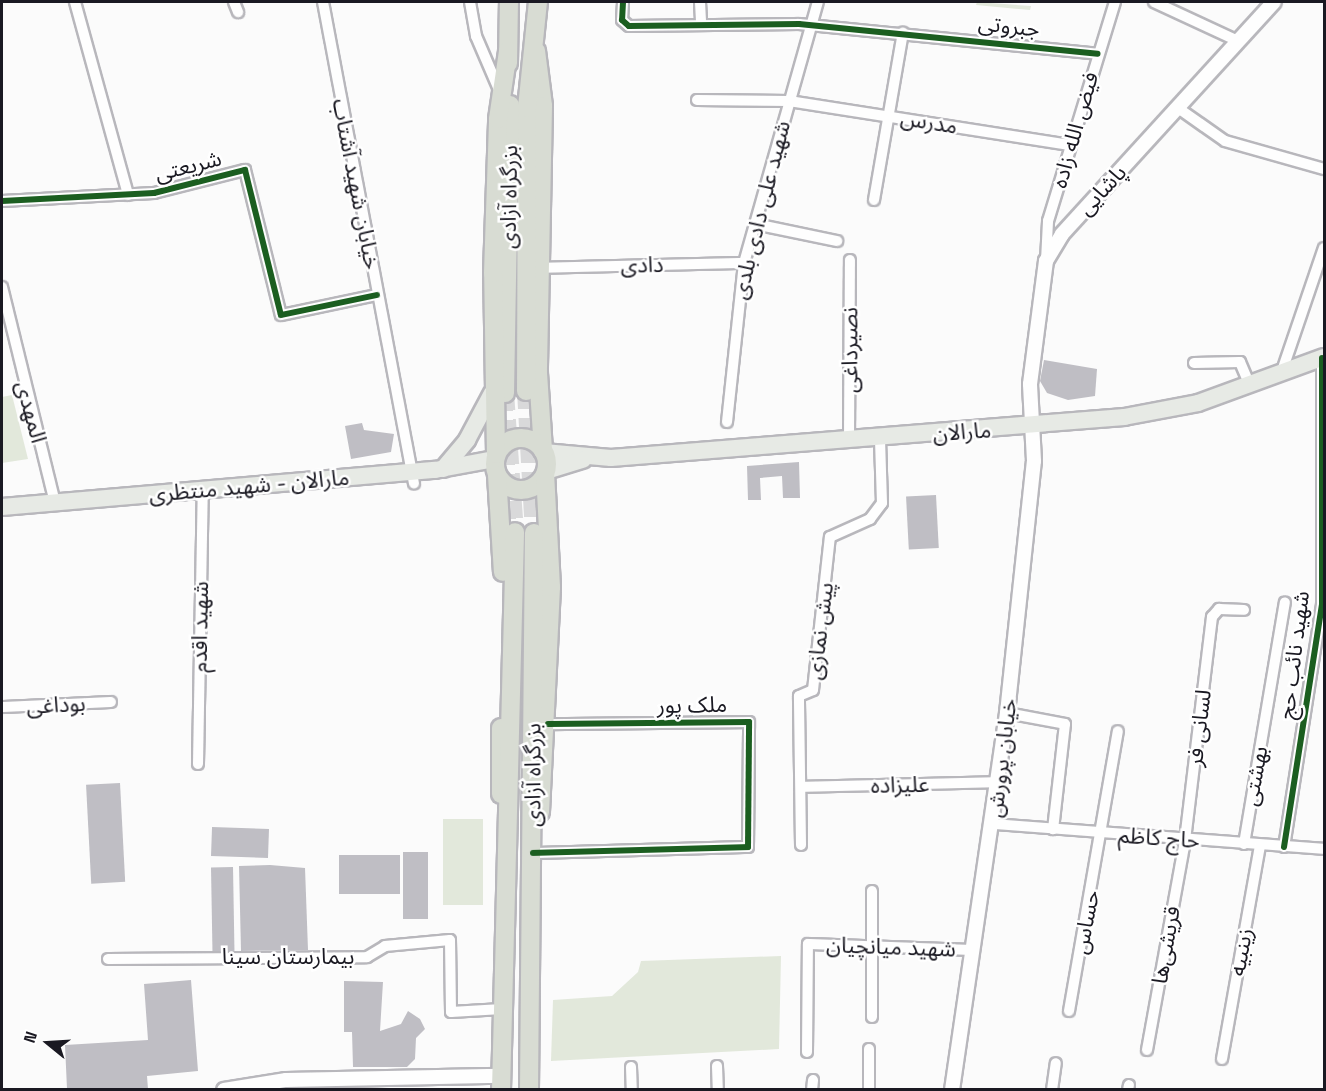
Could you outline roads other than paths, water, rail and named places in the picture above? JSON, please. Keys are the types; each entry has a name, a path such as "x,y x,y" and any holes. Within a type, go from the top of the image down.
{"highway":[{"name":"بزرگراه آزادی","path":"501,1083 504,841 502,506 496,463 495,420 499,393 509,2"},
{"name":"بزرگراه آزادی","path":"526,391 527,108 536,51 538,2"},
{"path":"499,393 501,96 508,51"},
{"path":"533,853 546,782 548,724 548,501 542,417 539,268 543,106 536,51"},
{"path":"495,420 522,430 542,417"},
{"path":"544,451 533,440 519,437 496,463 521,490 545,473"},
{"path":"502,506 525,494 548,501"},
{"name":"بزرگراه آزادی","path":"504,841 513,770 515,532"},
{"name":"بزرگراه آزادی","path":"529,1089 533,853 534,533"}],"main road":[{"name":"پاشایی","path":"1032,425 1030,384 1046,261 1062,234 1274,2"},
{"name":"مارالان","path":"544,451 590,458 880,438 1124,417 1250,386 1281,374 1323,366"},
{"path":"443,469 467,440 499,393"},
{"name":"خیابان پرورش","path":"952,1089 994,824 1034,461 1032,425"},
{"name":"مارالان","path":"545,473 590,458"},
{"name":"مارالان - شهید منتظری","path":"2,507 203,489 413,478 443,469 496,463"},
{"path":"225,1089 286,1080 501,1083"}],"street":[{"path":"75,2 128,195"},
{"path":"234,2 238,12"},
{"name":"خیابان شهید آشتاب","path":"323,2 413,478"},
{"path":"471,2 476,36 501,96"},
{"name":"جبروتی","path":"622,2 622,20 629,26 701,23 813,25 903,32 1097,54"},
{"path":"700,2 701,23"},
{"name":"شهید علی دادی بلدی","path":"727,422 744,263 818,2"},
{"name":"فیض الله زاده","path":"1046,261 1048,221 1097,54 1115,2"},
{"path":"1155,2 1238,41"},
{"path":"874,200 903,32"},
{"name":"مدرس","path":"697,100 789,101 1070,145"},
{"path":"1178,108 1225,141 1324,169"},
{"name":"شریعتی","path":"2,201 128,195 245,170 281,315 377,295"},
{"path":"754,224 837,241"},
{"path":"1281,374 1324,248"},
{"name":"نصیرداغی","path":"849,440 850,260"},
{"name":"دادی","path":"539,268 744,263"},
{"name":"المهدی","path":"2,287 55,502"},
{"path":"1194,363 1240,362 1250,386"},
{"name":"شهید نائب حج","path":"1284,847 1323,605 1323,366"},
{"name":"پیش نمازی","path":"801,845 799,696 813,690 830,537 870,519 882,503 880,438"},
{"name":"شهید اقدم","path":"198,764 203,489"},
{"name":"بهشتی","path":"1244,844 1285,602"},
{"name":"لسانی فر","path":"1185,840 1212,617 1219,609 1244,610"},
{"name":"بوداغی","path":"2,707 111,702"},
{"path":"1007,712 1065,724 1053,829"},
{"name":"ملک پور","path":"533,853 748,847 749,722 548,724"},
{"name":"حساس","path":"1069,1011 1103,834 1118,731"},
{"name":"علیزاده","path":"801,787 999,782"},
{"name":"حاج کاظم","path":"994,824 1324,849"},
{"name":"قریشی‌ها","path":"1147,1050 1185,840"},
{"name":"زینبیه","path":"1222,1059 1260,845"},
{"path":"872,891 872,1017"},
{"name":"بیمارستان سینا","path":"108,959 367,957 385,946 450,940 451,1012 502,1009"},
{"name":"شهید میانچیان","path":"807,1052 808,944 974,950"},
{"path":"869,1049 869,1089"},
{"path":"1052,1089 1056,1063"},
{"path":"717,1066 718,1089"},
{"path":"631,1067 632,1089"}],"tunnel":[{"path":"526,391 534,533"},
{"path":"505,393 515,532"}]}
